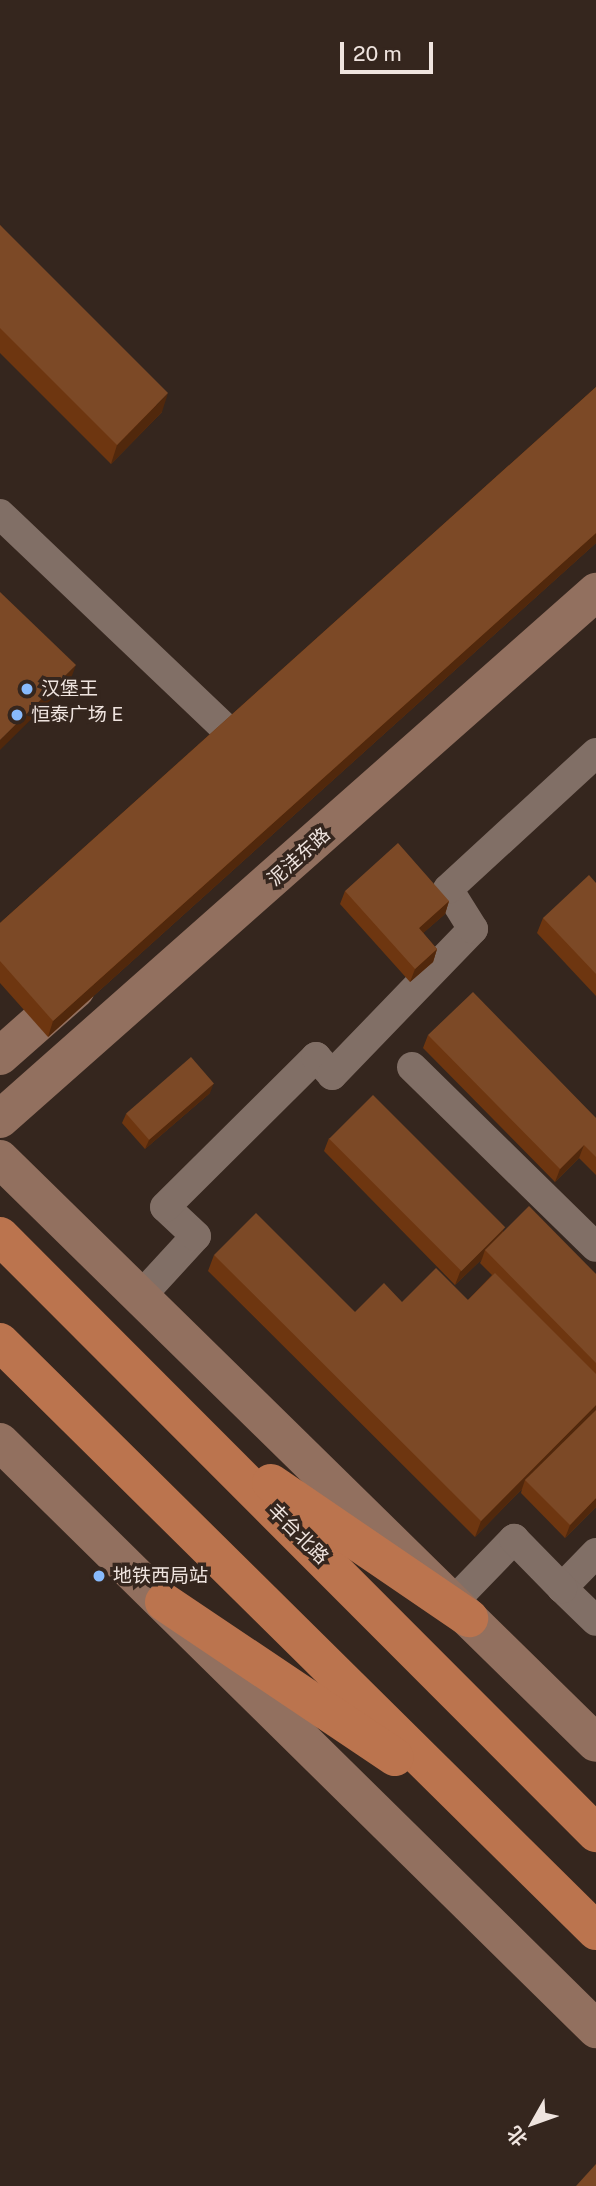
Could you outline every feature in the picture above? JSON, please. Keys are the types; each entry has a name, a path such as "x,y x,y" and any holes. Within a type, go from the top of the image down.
{"highway":[{"name":"丰台北路","path":"0,1236 596,1833"},
{"path":"0,1342 596,1931"},
{"path":"194,1430 461,1610"},
{"path":"164,1602 472,1809"}],"street":[{"path":"0,514 270,771"},
{"name":"泥洼东路","path":"0,1119 596,592"},
{"path":"139,1298 196,1236 165,1207 316,1057 332,1074 473,929 448,889 596,753"},
{"path":"55,1071 33,1061 33,1046 170,919"},
{"path":"0,1056 104,964"},
{"path":"412,1068 596,1247"},
{"path":"0,1159 596,1743"},
{"path":"0,1443 596,2029"},
{"path":"461,1610 514,1539 596,1621"},
{"path":"562,1588 596,1553"}],"building":[{"path":"0,225 168,393 117,445 0,328"},
{"path":"596,387 596,533 53,1021 0,961 0,923"},
{"name":"恒泰广场 E","path":"0,592 76,665 0,740"},
{"path":"398,843 449,901 419,928 437,949 415,969 345,891"},
{"path":"589,875 596,883 596,974 543,918"},
{"path":"473,992 596,1118 596,1157 584,1145 560,1169 428,1035"},
{"path":"191,1057 214,1083 149,1140 126,1113"},
{"path":"373,1095 505,1227 461,1271 329,1139"},
{"path":"529,1206 596,1274 596,1363 485,1250"},
{"path":"256,1213 355,1312 384,1283 402,1302 436,1268 468,1300 495,1273 596,1374 596,1405 481,1521 214,1255"},
{"path":"596,1410 596,1498 570,1525 525,1480"},
{"path":"596,2164 596,2186 576,2186"}],"place":[{"name":"汉堡王","path":"27,689"},
{"name":"恒泰广场 E","path":"17,715"},
{"name":"地铁西局站","path":"99,1576"}]}
